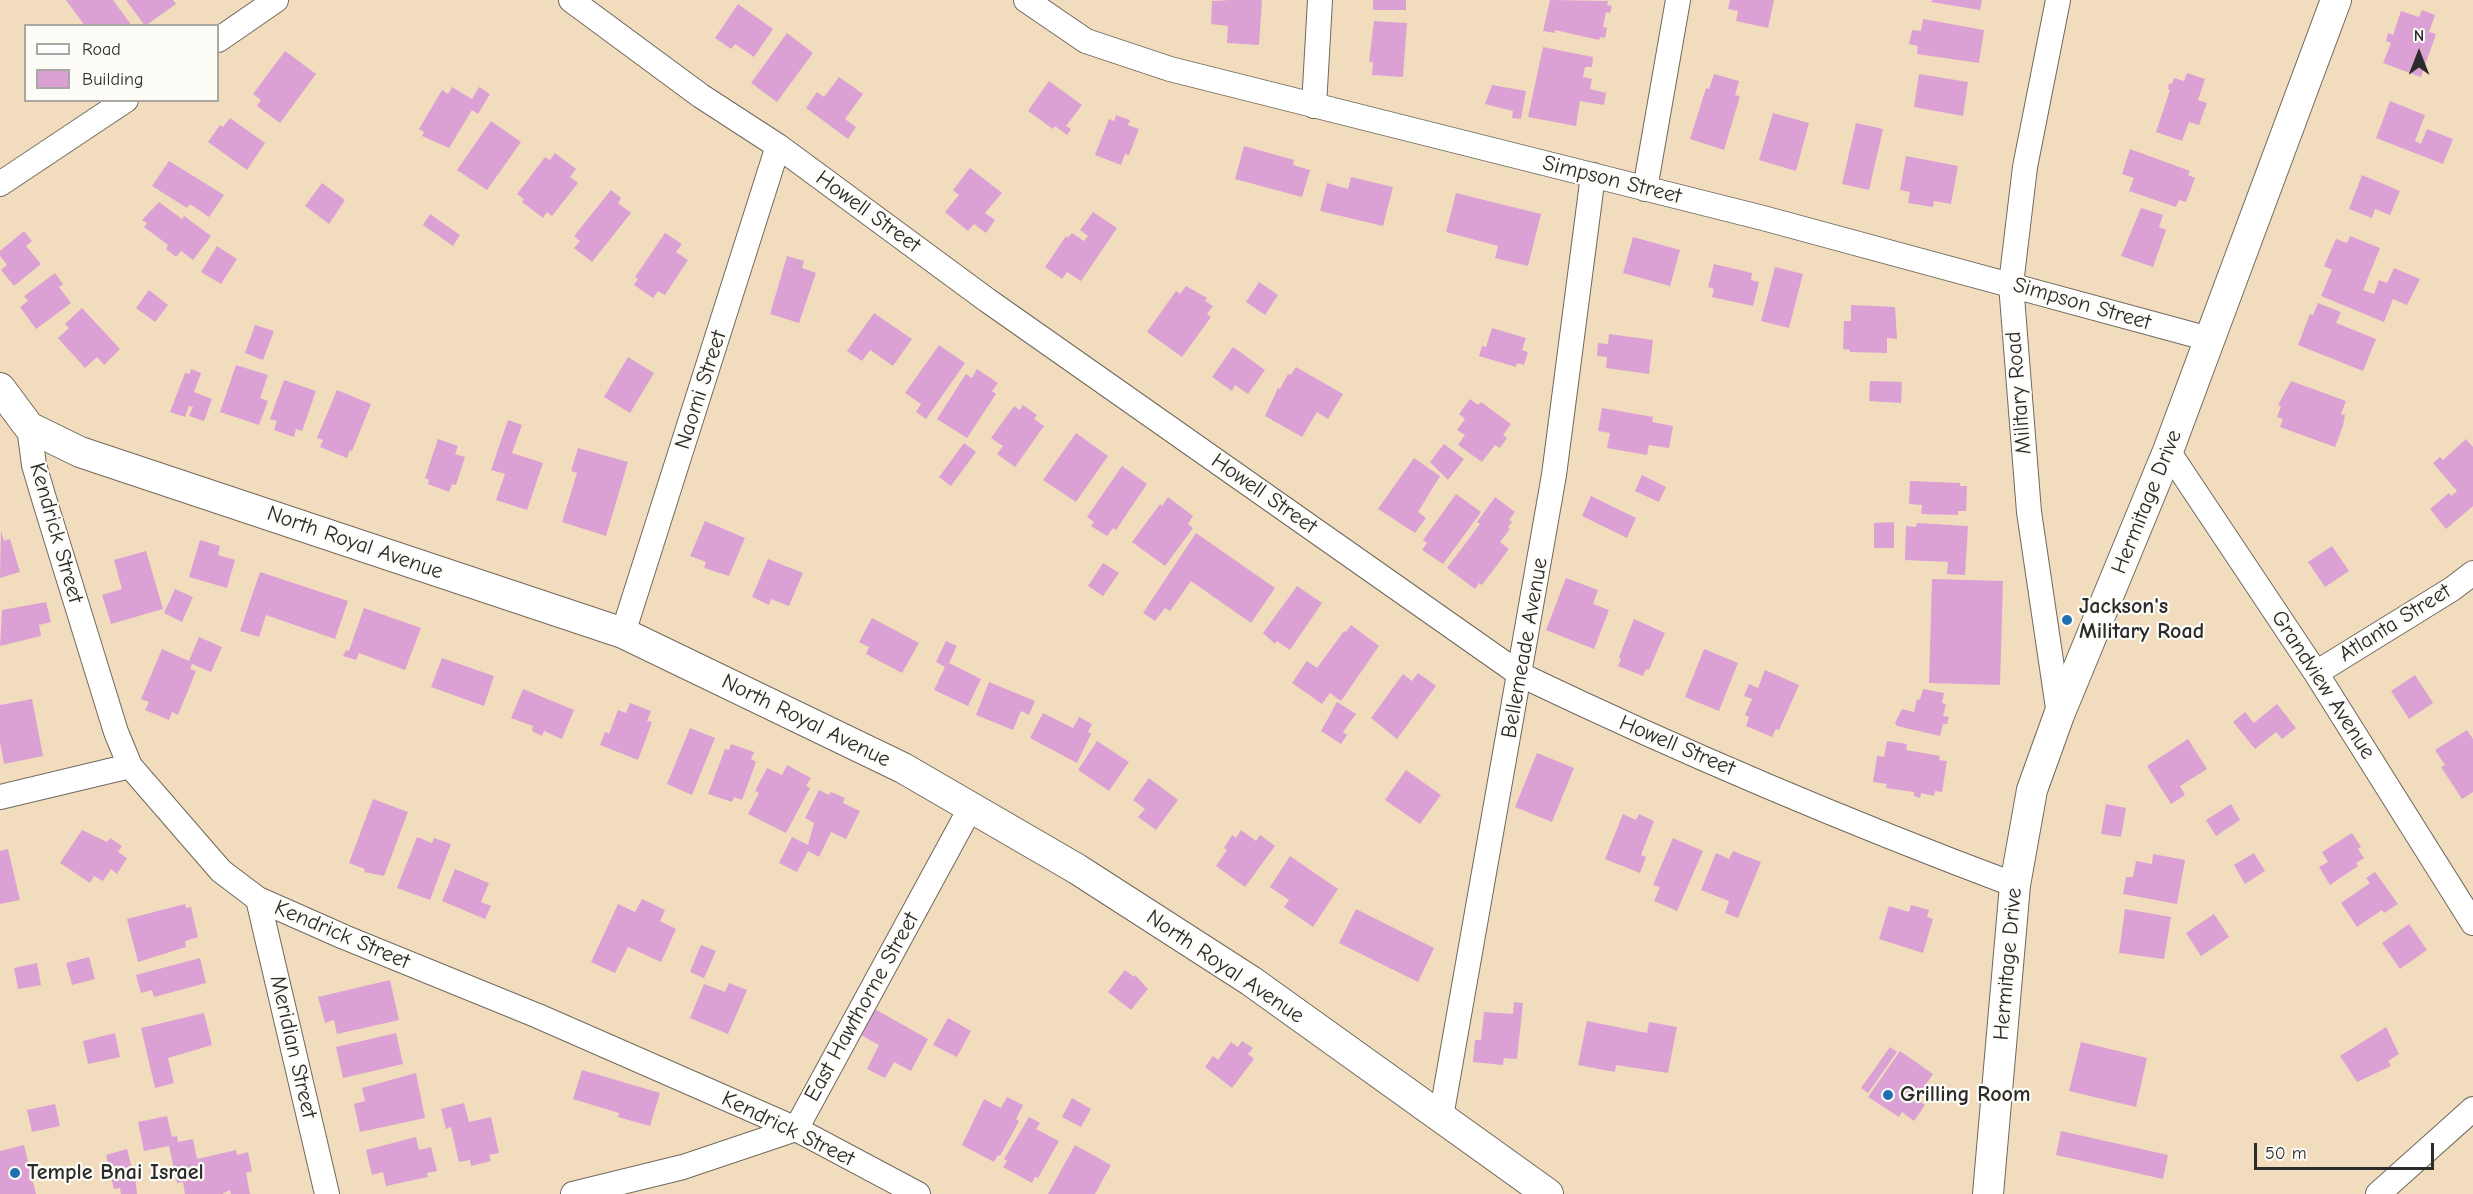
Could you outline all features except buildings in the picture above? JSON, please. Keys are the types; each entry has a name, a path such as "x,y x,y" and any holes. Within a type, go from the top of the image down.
{"street":[{"path":"219,39 276,0"},
{"name":"Howell Street","path":"571,0 701,96 778,146 987,300 1521,675 1614,719 1869,828 2015,885"},
{"name":"Simpson Street","path":"1026,0 1086,41 1170,69 1593,175 2011,284 2209,339"},
{"path":"1314,106 1320,0"},
{"path":"1645,189 1678,0"},
{"name":"Military Road","path":"2058,0 2025,167 2011,284 2029,512 2059,715"},
{"name":"Hermitage Drive","path":"1988,1194 2015,885 2032,790 2059,715 2168,451 2209,339 2247,246 2336,0"},
{"path":"0,184 123,102"},
{"name":"Naomi Street","path":"623,633 778,146"},
{"name":"Bellemeade Avenue","path":"1441,1118 1521,675 1554,475 1593,175"},
{"name":"North Royal Avenue","path":"0,388 29,427 80,452 623,633 903,768 1077,869 1251,981 1548,1194"},
{"name":"Kendrick Street","path":"29,427 34,465 45,502 116,732 130,766 221,871 258,899 538,1016 796,1130 918,1194"},
{"name":"Grandview Avenue","path":"2168,451 2316,673 2473,923"},
{"name":"Atlanta Street","path":"2316,673 2452,589 2473,573"},
{"path":"0,798 130,766"},
{"name":"East Hawthorne Street","path":"573,1194 683,1167 796,1130 971,807"},
{"name":"Meridian Street","path":"258,899 327,1194"},
{"path":"2378,1194 2473,1109"}],"place":[{"name":"Jackson's Military Road","path":"2067,620"},
{"name":"Grilling Room","path":"1888,1095"},
{"name":"Temple Bnai Israel","path":"15,1173"}]}
